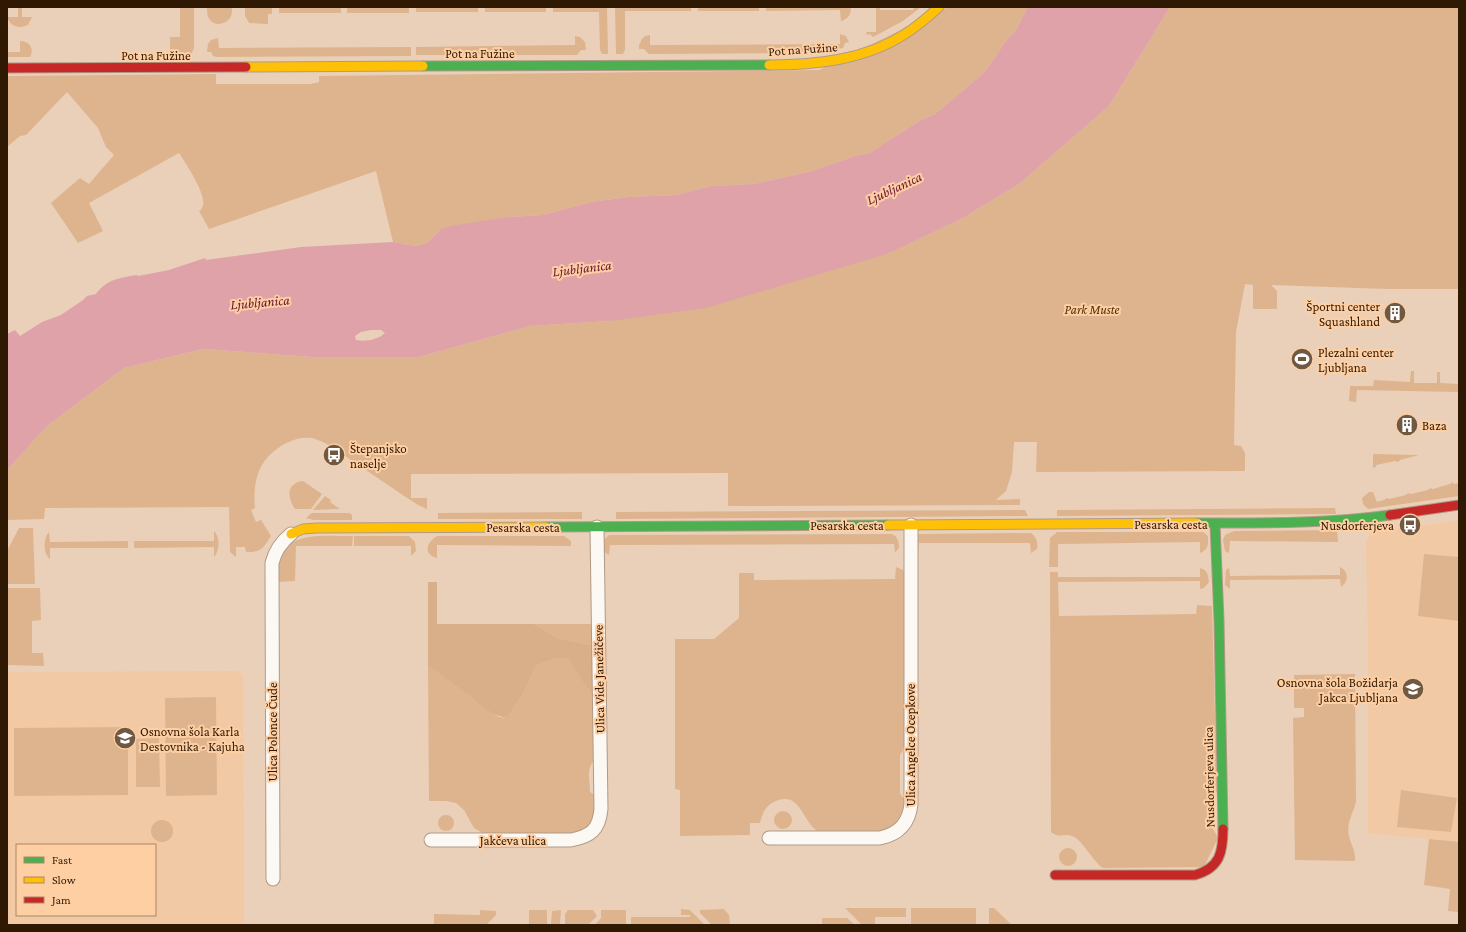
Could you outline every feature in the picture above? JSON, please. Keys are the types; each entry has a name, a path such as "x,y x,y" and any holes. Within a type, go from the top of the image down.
{"street":[{"name":"Pot na Fužine","path":"7,68 788,65 845,59 878,48 911,30 939,7"},
{"name":"Pesarska cesta","path":"271,584 272,563 281,544 291,534 317,528 1287,523 1357,520 1459,505"},
{"name":"Nusdorferjeva ulica","path":"1055,875 1195,875 1210,870 1216,864 1220,856 1223,834 1219,620 1215,524"},
{"name":"Ulica Angelce Ocepkove","path":"769,838 880,838 896,833 901,829 907,820 911,804 911,525"},
{"name":"Ulica Vide Janežičeve","path":"594,830 600,818 601,809 597,527"},
{"name":"Ulica Polonce Čude","path":"271,584 273,879"},
{"name":"Jakčeva ulica","path":"431,840 571,840 584,837 594,830"}],"shaded area":[{"name":"Osnovna šola Božidarja Jakca Ljubljana","path":"1459,520 1459,842 1368,833 1368,638 1366,542 1369,536 1374,533"},
{"path":"428,582 437,582 437,624 534,624 557,638 596,646 596,694 586,686 569,659 556,658 536,666 522,696 507,718 487,710 428,666"},
{"name":"Osnovna šola Karla Destovnika - Kajuha","path":"238,671 243,675 244,925 7,925 7,672"}],"green space":[{"path":"18,7 22,7 22,17 32,17 28,25 21,27 15,26 7,17 18,17"},
{"path":"180,7 194,7 194,48 190,57 172,57 170,51 170,37 180,37"},
{"path":"207,7 232,7 231,15 224,23 218,24 212,22 208,17"},
{"path":"279,7 341,7 341,13 279,13"},
{"path":"347,7 409,7 409,13 347,13"},
{"path":"416,7 478,7 478,12 416,12"},
{"path":"485,7 546,7 546,12 485,12"},
{"path":"553,7 607,7 608,54 602,54 600,50 599,12 553,12"},
{"path":"615,7 691,7 691,11 625,11 625,50 623,54 616,54"},
{"path":"698,7 759,7 759,11 698,11"},
{"path":"766,7 851,7 849,16 841,21 840,10 766,11"},
{"path":"876,7 880,7 880,10 913,10 914,7 921,7 903,21 873,37 870,34 867,35 866,32 876,32"},
{"path":"948,7 1028,7 1015,32 1008,38 985,72 935,114 919,121 870,153 858,155 808,172 754,184 711,186 676,195 628,197 591,202 543,215 507,217 441,229 427,243 415,246 393,242 376,171 209,229 199,211 203,206 203,200 199,186 179,153 89,203 103,231 78,243 51,203 80,178 89,184 114,155 106,147 98,128 67,92 26,135 20,136 7,147 7,76 216,74 216,84 311,84 319,82 319,76 819,70"},
{"name":"Park Muste","path":"1170,7 1459,7 1459,289 1387,289 1271,285 1277,291 1277,309 1253,309 1253,285 1245,284 1236,332 1234,445 1241,446 1245,453 1245,471 1036,472 1037,442 1014,442 1012,472 1006,491 996,500 1020,499 1020,505 728,506 728,473 411,474 411,498 427,498 427,509 418,505 330,446 312,438 301,438 281,446 273,452 259,470 255,485 255,508 251,510 256,522 261,520 271,536 264,547 255,551 246,552 245,547 236,547 236,557 230,552 229,507 45,508 44,519 7,520 7,470 47,426 124,368 203,349 313,357 419,357 530,326 610,321 890,253 963,218 1019,184 1109,106"},
{"path":"245,8 272,8 272,14 268,14 268,24 249,23 245,16"},
{"path":"840,34 846,36 849,42 845,43 843,48 804,53 649,54 644,49 639,49 642,39 645,36 650,35 650,45 840,44"},
{"path":"575,36 580,37 585,42 586,50 581,50 577,55 416,55 416,47 575,45"},
{"path":"218,38 219,48 411,47 411,56 217,57 213,56 211,52 207,52 208,44 211,40"},
{"path":"20,41 26,42 30,46 32,51 30,57 7,57 7,52 20,52"},
{"path":"1411,371 1414,371 1414,383 1437,383 1437,372 1440,372 1440,383 1459,384 1459,392 1357,390 1356,402 1349,401 1350,386 1373,386 1374,380 1410,382"},
{"path":"1373,454 1419,455 1400,460 1398,462 1395,461 1376,465 1376,467 1373,468"},
{"path":"303,481 322,494 311,509 295,509 290,500 291,488 297,482"},
{"path":"1452,482 1454,484 1459,483 1459,496 1368,509 1363,504 1362,498 1369,492 1373,492 1377,502 1387,498 1389,499 1406,495 1408,493 1411,494 1428,490 1430,488 1433,489"},
{"path":"325,496 331,500 330,502 340,509 313,510"},
{"path":"1335,508 1336,514 1057,516 1057,510"},
{"path":"1025,510 1028,516 616,519 616,512"},
{"path":"582,512 582,519 438,519 438,513"},
{"path":"312,513 350,513 352,515 352,520 314,520 306,518"},
{"path":"19,528 33,528 35,584 7,584 7,551"},
{"path":"1337,530 1338,542 1230,541 1229,553 1225,551 1223,540 1225,535 1234,531"},
{"path":"214,531 218,544 214,557 214,547 134,548 134,541 214,541"},
{"path":"49,532 50,542 128,541 128,548 50,548 50,559 45,550 45,542"},
{"path":"1057,532 1203,532 1208,536 1208,544 1205,550 1200,553 1200,542 1058,544 1058,567 1049,567 1050,538"},
{"path":"1031,533 1037,540 1037,549 1031,553 1030,543 919,543 918,553 915,550 915,537 919,534"},
{"path":"892,534 897,538 899,544 899,548 895,553 894,544 610,545 609,555 604,552 602,544 609,535"},
{"path":"353,536 352,546 296,546 295,581 279,582 279,563 283,552 289,545 308,537"},
{"path":"354,536 409,536 415,542 416,551 411,556 411,546 354,546"},
{"path":"437,536 564,536 571,541 571,546 437,545 437,558 429,554 428,548 431,541"},
{"path":"1424,554 1459,557 1459,621 1418,616"},
{"path":"896,567 903,570 906,577 907,743 900,755 900,794 907,802 906,814 887,833 819,832 813,828 796,804 791,800 784,799 776,801 767,807 763,813 760,823 750,823 750,835 680,836 680,790 675,789 675,639 714,639 739,618 739,573 754,573 754,580 895,579"},
{"path":"1340,567 1345,571 1347,577 1344,585 1341,587 1340,579 1230,580 1230,589 1225,585 1226,570 1229,568 1230,576 1340,575"},
{"path":"1200,568 1206,571 1209,582 1204,588 1200,589 1200,581 1058,582 1059,616 1196,614 1197,605 1212,606 1217,791 1211,799 1211,825 1218,838 1204,867 1103,868 1095,861 1076,838 1069,835 1059,836 1051,832 1050,572 1058,572 1058,577 1200,577"},
{"path":"7,588 40,588 41,620 32,621 32,653 43,653 44,666 7,665"},
{"path":"534,624 592,624 596,646 557,638"},
{"path":"556,658 569,659 596,694 597,758 591,765 589,774 590,792 597,797 594,822 579,834 486,835 474,828 464,810 456,803 446,801 429,801 428,666 440,673 499,717 507,718 522,696 536,666"},
{"path":"1355,674 1356,802 1348,831 1355,854 1355,861 1295,860 1293,718 1304,717 1304,708 1294,708 1294,675"},
{"path":"216,697 217,795 166,796 165,698"},
{"path":"128,727 128,795 14,796 14,728"},
{"path":"159,738 160,787 136,787 136,739"},
{"path":"1401,790 1457,798 1451,832 1397,827"},
{"path":"783,811 789,814 792,820 789,826 783,829 777,826 774,820 777,814"},
{"path":"443,815 449,815 454,820 452,829 449,831 443,831 438,826 438,820"},
{"path":"162,820 170,823 173,831 170,839 162,842 154,839 151,831 154,823"},
{"path":"1429,839 1459,842 1459,912 1448,911 1450,889 1424,885"},
{"path":"1068,848 1074,851 1077,857 1074,863 1068,866 1062,863 1059,857 1062,851"},
{"path":"845,908 906,908 906,917 875,917 875,925 862,925"},
{"path":"911,908 976,908 976,925 911,925"},
{"path":"989,908 994,908 1012,925 989,925"},
{"path":"681,909 690,910 705,925 631,925 631,917 690,917 690,915 681,915"},
{"path":"724,909 729,915 730,925 712,925 700,913 700,910"},
{"path":"480,910 496,911 496,915 486,925 434,925 434,914 480,915"},
{"path":"529,910 547,910 547,924 551,924 552,911 561,910 560,925 515,925 529,924"},
{"path":"568,910 593,910 597,916 588,925 565,925 565,914"},
{"path":"601,910 626,910 626,925 595,925 601,918"},
{"path":"822,918 847,918 855,925 822,925"}],"water":[{"name":"Ljubljanica","path":"1028,7 1170,7 1109,106 1019,184 963,218 890,253 706,308 610,321 530,326 419,357 313,357 203,349 124,368 47,426 7,470 7,334 15,330 20,336 42,322 61,315 87,296 96,294 109,282 125,277 169,270 205,258 206,260 301,247 393,242 415,246 427,243 441,229 451,226 507,217 543,215 591,202 628,197 676,195 711,186 754,184 808,172 858,155 870,153 919,121 935,114 985,72 1008,38 1015,32","holes":["381,330 385,333 375,339 367,341 356,340 355,336 361,332"]}],"traffic: fast":[{"path":"423,66 769,65"},
{"path":"1197,523 1270,523 1342,520 1390,515"},
{"path":"1215,524 1219,620 1223,829"},
{"path":"546,527 888,525"}],"traffic: slow":[{"path":"769,65 822,62 840,59 873,50 890,43 910,31 939,7"},
{"path":"246,67 423,66"},
{"path":"888,525 1197,523"},
{"path":"291,534 303,529 317,528 546,527"}],"traffic: jam":[{"path":"7,68 246,67"},
{"path":"1390,515 1459,505"},
{"path":"1055,875 1195,875 1210,868 1215,863 1221,852 1223,829"}],"place":[{"name":"Športni center Squashland","path":"1395,313"},
{"name":"Plezalni center Ljubljana","path":"1302,359"},
{"name":"Baza","path":"1407,425"},
{"name":"Štepanjsko naselje","path":"334,455"},
{"name":"Nusdorferjeva","path":"1410,525"},
{"name":"Osnovna šola Božidarja Jakca Ljubljana","path":"1413,689"},
{"name":"Osnovna šola Karla Destovnika - Kajuha","path":"125,738"}]}
